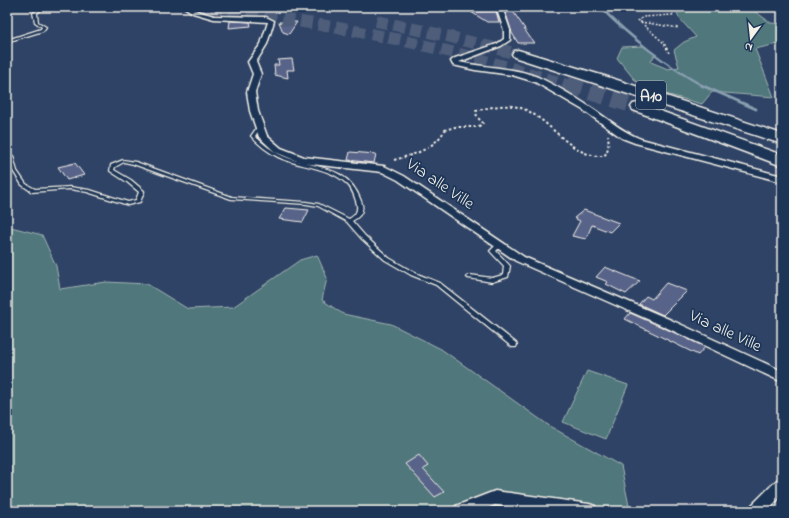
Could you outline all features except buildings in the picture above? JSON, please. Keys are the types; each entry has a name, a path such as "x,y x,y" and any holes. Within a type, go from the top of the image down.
{"highway":[{"name":"A10","path":"518,54 609,82 782,140"},
{"name":"A10","path":"638,107 782,161"}],"street":[{"name":"Via alle Ville","path":"187,7 191,11 216,18 232,20 262,19 271,22 264,44 252,62 257,74 251,92 254,111 263,137 278,150 302,160 384,169 401,178 520,259 667,323 782,377"},
{"path":"499,7 507,30 506,40 499,45 457,59 455,61 456,63 475,68 512,73 538,80 586,108 625,136 638,141 782,179"},
{"path":"757,511 782,485"},
{"path":"462,511 495,498 589,511"}],"lane":[{"path":"7,41 42,30 44,27 37,22 35,13 44,7"},
{"path":"259,127 253,136 266,148 281,157 337,174 348,180 358,196 361,210 357,217 349,221"},
{"path":"7,156 10,157 15,171 24,185 34,191 70,188 88,191 128,204 138,201 142,192 129,181 112,171 113,166 123,161 134,163 231,198 319,205 349,221 363,237 387,259 413,274 438,284 514,345"},
{"path":"470,277 492,280 506,276 507,266 493,251 499,245"}],"path":[{"path":"640,22 638,20 644,17 672,15 674,14 671,7"},
{"path":"640,22 679,28"},
{"path":"640,22 659,37 664,43 668,53"},
{"path":"394,160 426,151 441,137 444,130 455,126 478,128 483,123 476,117 476,111 482,109 510,107 521,108 556,131 584,155 593,157 604,156 607,153 609,147 608,134 604,125 605,122"}],"green space":[{"path":"675,7 749,7 771,23 782,24 782,43 755,49 774,97 712,92 702,104 644,88 634,79 617,58 622,47 643,46 655,54 651,62 668,69 679,67 674,50 684,42 696,37 679,18"},
{"path":"7,226 42,235 56,266 60,289 106,282 147,284 188,309 233,307 300,260 317,255 327,278 322,300 343,314 391,324 441,349 551,427 621,466 629,506 618,511 7,511"},
{"path":"587,371 628,385 606,439 563,422"}],"waterway":[{"path":"600,7 623,29 649,50 702,85"},
{"path":"702,85 756,109"}],"tunnel":[{"path":"193,7 301,22 382,36 470,57 570,86"},
{"path":"376,21 447,36 518,54"},
{"path":"567,85 638,107"}]}
